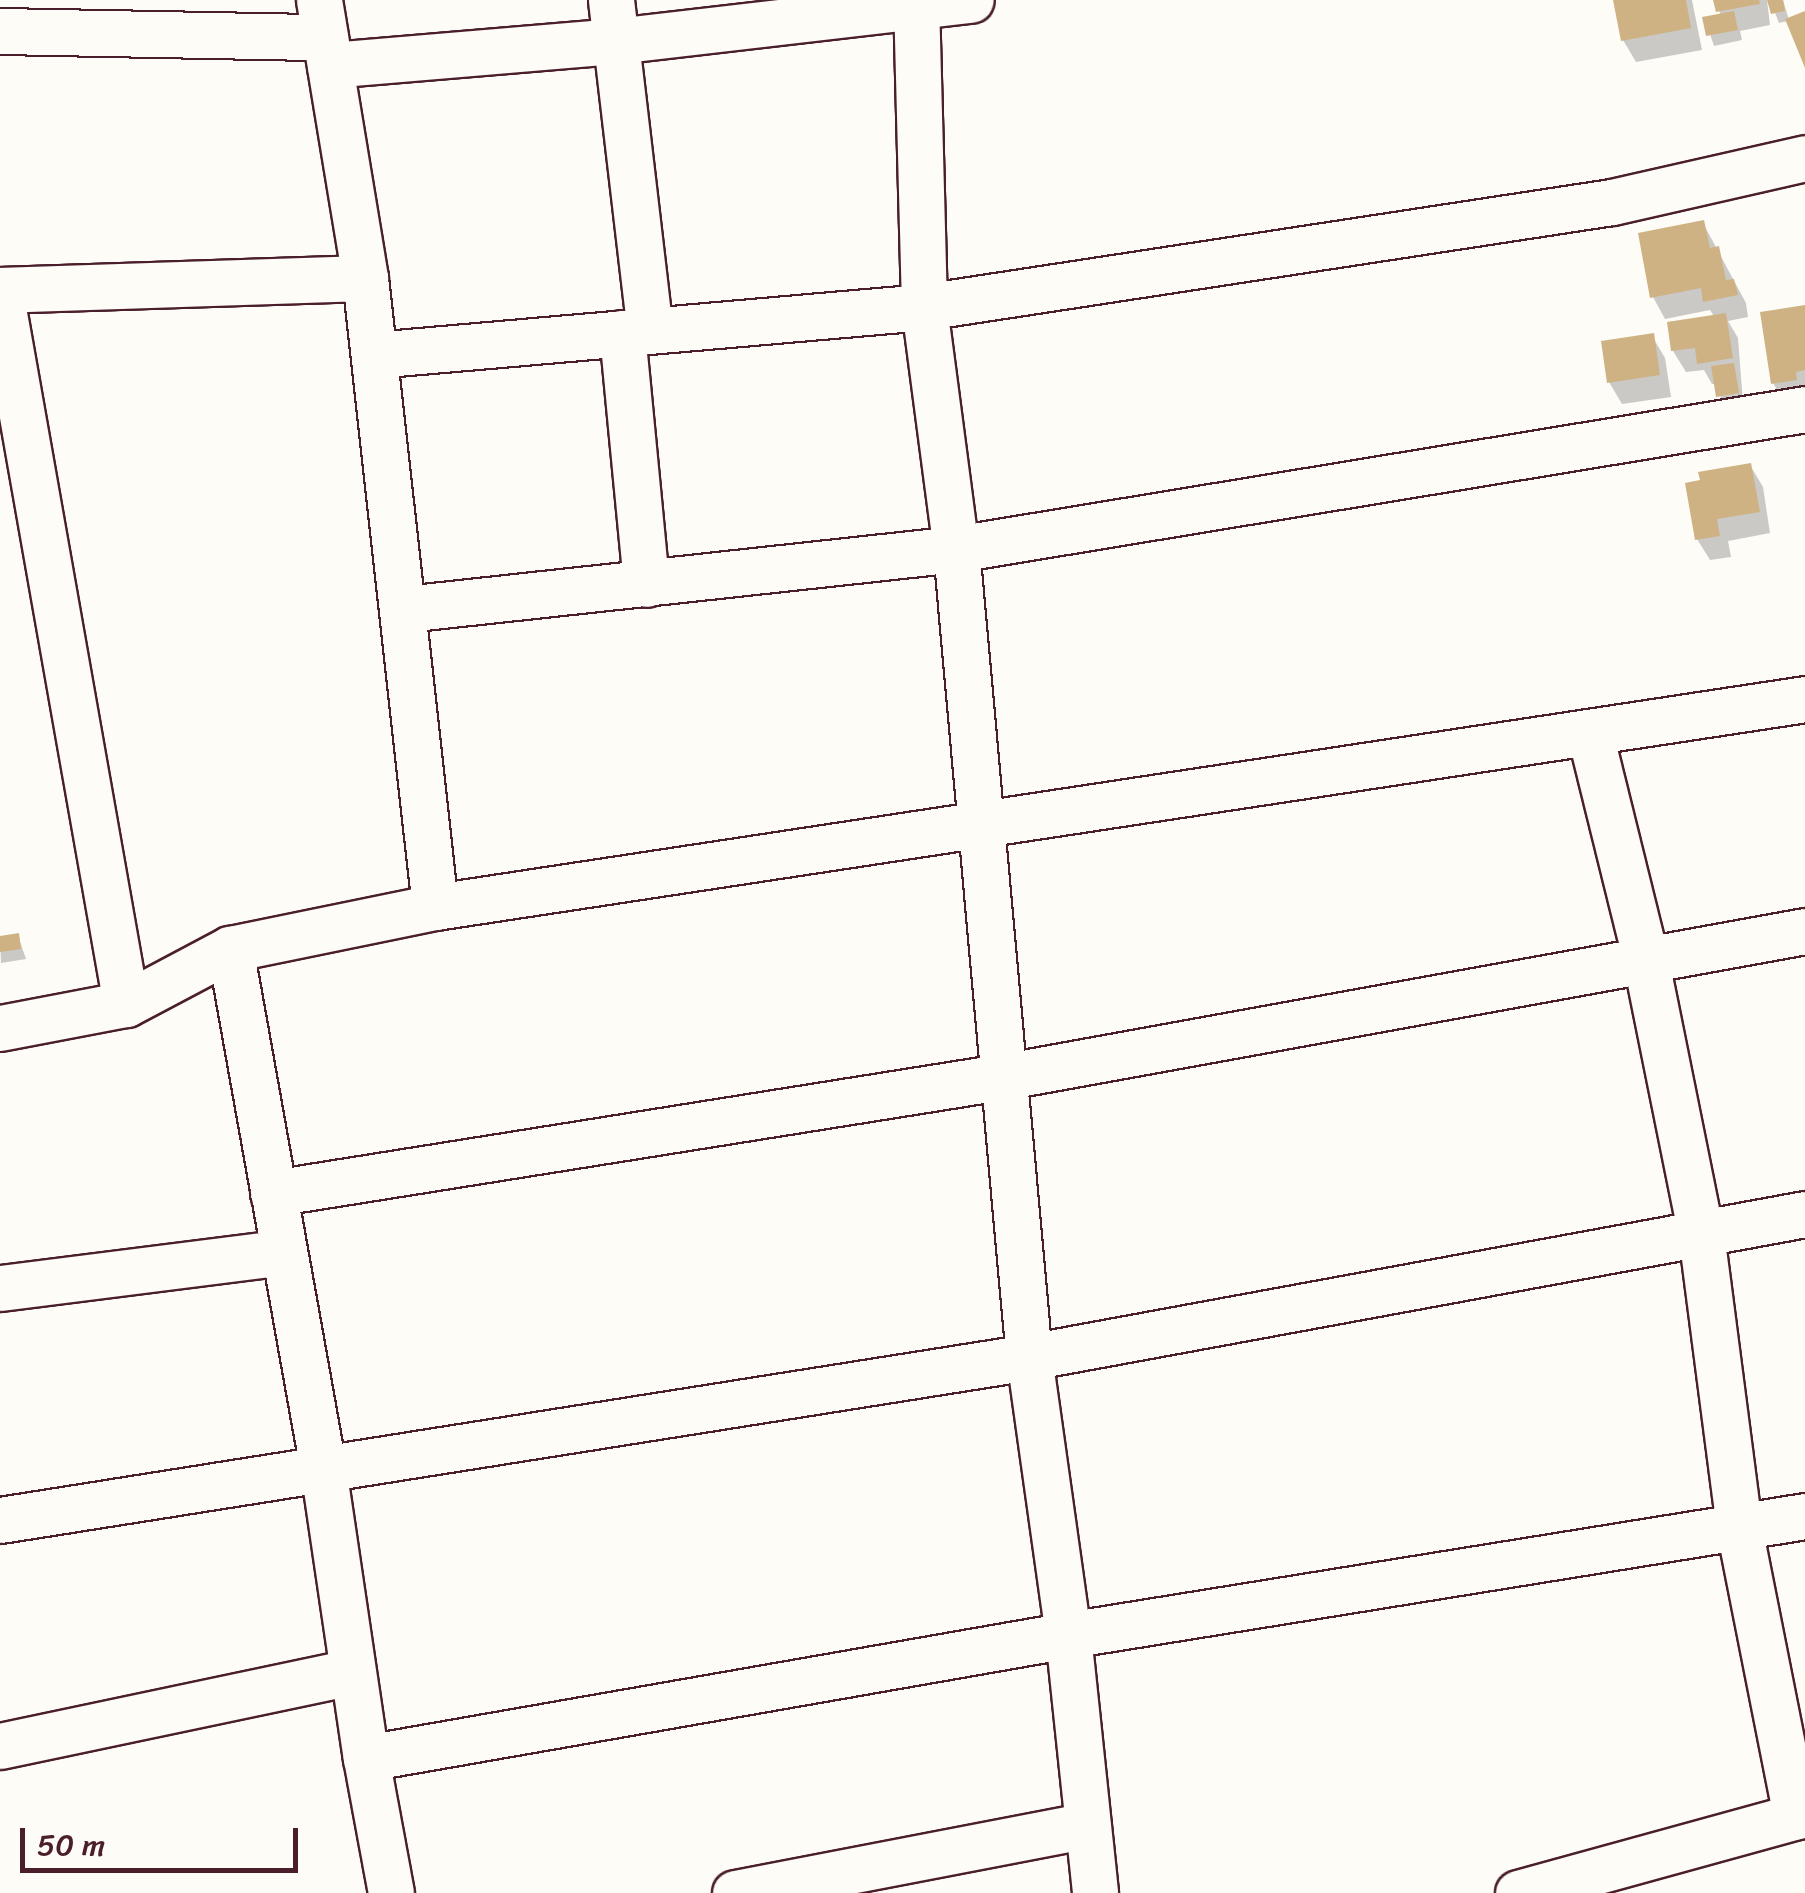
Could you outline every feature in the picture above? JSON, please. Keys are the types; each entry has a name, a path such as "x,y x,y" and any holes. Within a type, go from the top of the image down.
{"street":[{"path":"0,30 325,34 971,0"},
{"path":"916,4 924,307 956,549 1029,1357 1068,1634 1095,1893"},
{"path":"613,20 636,331 646,584"},
{"path":"325,34 365,278 405,609 435,906"},
{"path":"374,354 924,307 1612,202 1805,158"},
{"path":"126,1004 0,290 365,278"},
{"path":"405,609 956,549 1805,410"},
{"path":"0,1028 126,1004 230,949 435,906 1805,699"},
{"path":"1518,1893 1800,1815 1740,1528 1701,1234 1646,957 1590,734"},
{"path":"273,1192 1006,1076 1805,931"},
{"path":"230,949 324,1468 352,1672 391,1893"},
{"path":"0,1520 1029,1357 1805,1214"},
{"path":"0,1288 283,1252"},
{"path":"366,1758 1068,1634 1805,1516"},
{"path":"0,1746 352,1672"},
{"path":"736,1893 1088,1825"}],"building":[{"path":"1613,0 1686,0 1691,28 1621,41"},
{"path":"1713,0 1759,0 1760,4 1716,12"},
{"path":"1767,0 1783,0 1785,11 1771,14"},
{"path":"1734,11 1738,30 1706,36 1702,17"},
{"path":"1805,11 1805,68 1785,19"},
{"path":"1704,220 1710,248 1719,246 1726,280 1734,279 1738,295 1703,302 1701,288 1650,298 1638,233"},
{"path":"1805,305 1805,370 1796,372 1797,380 1771,384 1760,312"},
{"path":"1726,313 1733,358 1697,364 1695,348 1671,351 1667,322"},
{"path":"1654,333 1660,375 1607,383 1601,341"},
{"path":"1734,363 1739,393 1716,397 1711,366"},
{"path":"1751,463 1760,512 1717,519 1720,536 1695,540 1685,483 1700,480 1698,472"},
{"path":"19,933 21,949 0,952 0,936"}]}
